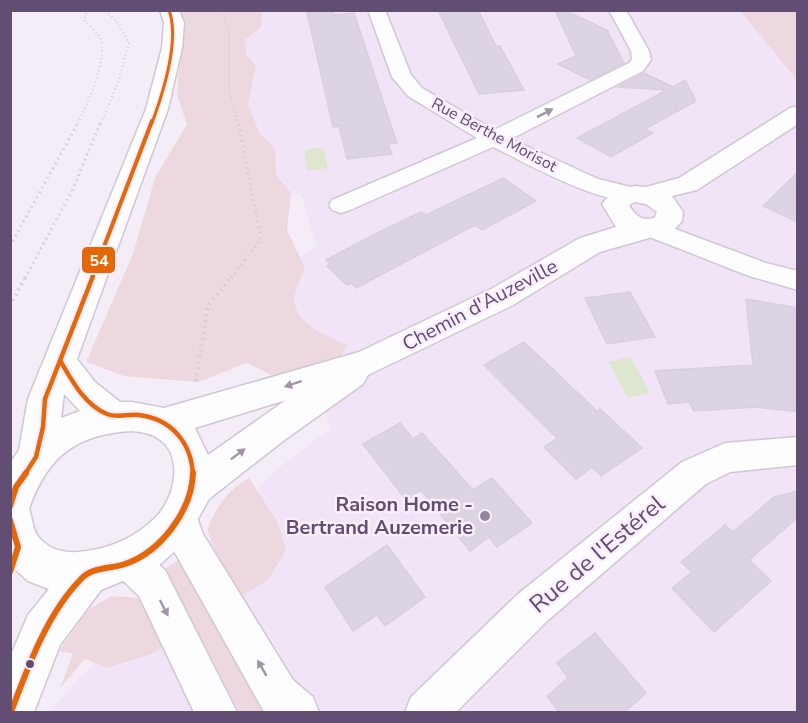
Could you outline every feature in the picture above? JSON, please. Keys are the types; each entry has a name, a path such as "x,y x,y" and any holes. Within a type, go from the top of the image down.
{"street":[{"path":"158,10 164,18 172,48"},
{"path":"36,457 45,399 157,109 172,48 174,23 169,10"},
{"name":"Rue Berthe Morisot","path":"376,10 402,77 415,92 492,138 628,203"},
{"path":"341,205 391,186 511,131 636,67 642,60 640,51 617,10"},
{"path":"798,113 688,184 628,203 628,223 658,220 707,248 758,270 798,281"},
{"path":"658,220 688,184"},
{"name":"Chemin d'Auzeville","path":"590,245 628,203"},
{"name":"Chemin d'Auzeville","path":"186,503 270,430 369,362 502,297 590,245 658,220"},
{"path":"61,362 75,386 88,400 112,416"},
{"name":"Chemin d'Auzeville","path":"165,423 369,362"},
{"path":"186,503 158,543 130,562 87,574 59,572 35,563 12,535 16,487 36,457 64,433 88,422 112,416 138,415 165,423 186,443 194,464 186,503 188,542 278,695 298,712"},
{"name":"Rue de l'Estérel","path":"426,712 532,608 694,473 725,458 766,452 798,451"},
{"path":"130,562 152,583 216,712"},
{"path":"11,712 44,631 87,574"}],"path":[{"path":"10,246 74,130 98,76 103,51 101,40 84,20 87,10"},
{"path":"10,306 72,191 118,81 129,43 118,23 105,10"},
{"path":"196,382 208,306 261,239 242,137 230,89 229,32 220,10"}],"shaded area":[{"path":"176,11 263,11 261,27 245,40 246,54 256,66 248,103 259,132 275,149 276,175 291,193 287,230 305,268 296,292 295,305 304,321 321,333 347,345 339,360 278,378 247,363 198,382 124,376 86,362 133,254 155,178 187,124 177,95 183,19"},
{"path":"239,11 797,11 797,712 48,712 276,470 331,428 275,290 275,273 317,247 301,194 248,191"},
{"path":"740,11 797,11 797,80"},
{"path":"317,147 324,149 328,168 307,171 304,151"},
{"path":"631,357 650,393 628,398 608,362"},
{"path":"249,478 277,521 286,550 268,580 235,600 207,530 223,500 234,488"},
{"path":"178,560 188,563 276,712 240,712 171,582 166,568"},
{"path":"111,596 142,598 166,644 152,654 107,668 85,659 60,688 73,654 59,651 88,610"}],"building":[{"path":"333,10 334,15 354,13 397,143 388,144 392,154 347,159 339,126 333,127 307,12"},
{"path":"438,10 478,10 496,46 500,46 524,90 479,94"},
{"path":"555,10 564,10 607,30 624,63 590,80 558,64 576,56"},
{"path":"644,73 673,87 685,80 696,101 645,129 653,133 611,157 577,138 667,90 618,87"},
{"path":"798,172 798,222 763,206"},
{"path":"503,178 536,201 482,230 475,225 356,288 351,283 347,285 327,266 330,264 326,260 379,232 421,212 426,215"},
{"path":"630,292 655,337 607,344 585,298"},
{"path":"746,299 798,308 798,412 756,407 694,411 689,402 668,404 655,371 753,365"},
{"path":"524,342 597,411 600,409 642,448 601,476 592,467 576,479 544,447 557,438 484,365"},
{"path":"400,423 413,439 422,433 473,490 492,478 532,523 497,547 489,537 470,551 421,490 406,500 363,444"},
{"path":"798,491 798,517 749,560 771,581 714,632 672,588 692,572 681,562 725,525 733,532 774,497"},
{"path":"387,545 425,597 385,626 377,615 353,631 325,587"},
{"path":"595,633 646,693 625,712 559,712 547,696 568,678 557,663"}],"transit line":[{"name":"54","path":"10,506 16,487 36,457 43,427 45,399 157,109 172,48 174,23 169,10"},
{"name":"54","path":"11,712 40,642 69,594 81,579 91,572 128,563 158,543 182,511 190,493 194,475 192,457 184,440 175,430 150,417 113,415 98,409 80,391 61,362"},
{"name":"54","path":"10,520 18,547 10,572"}],"place":[{"name":"Raison Home - Bertrand Auzemerie","path":"485,516"}]}
